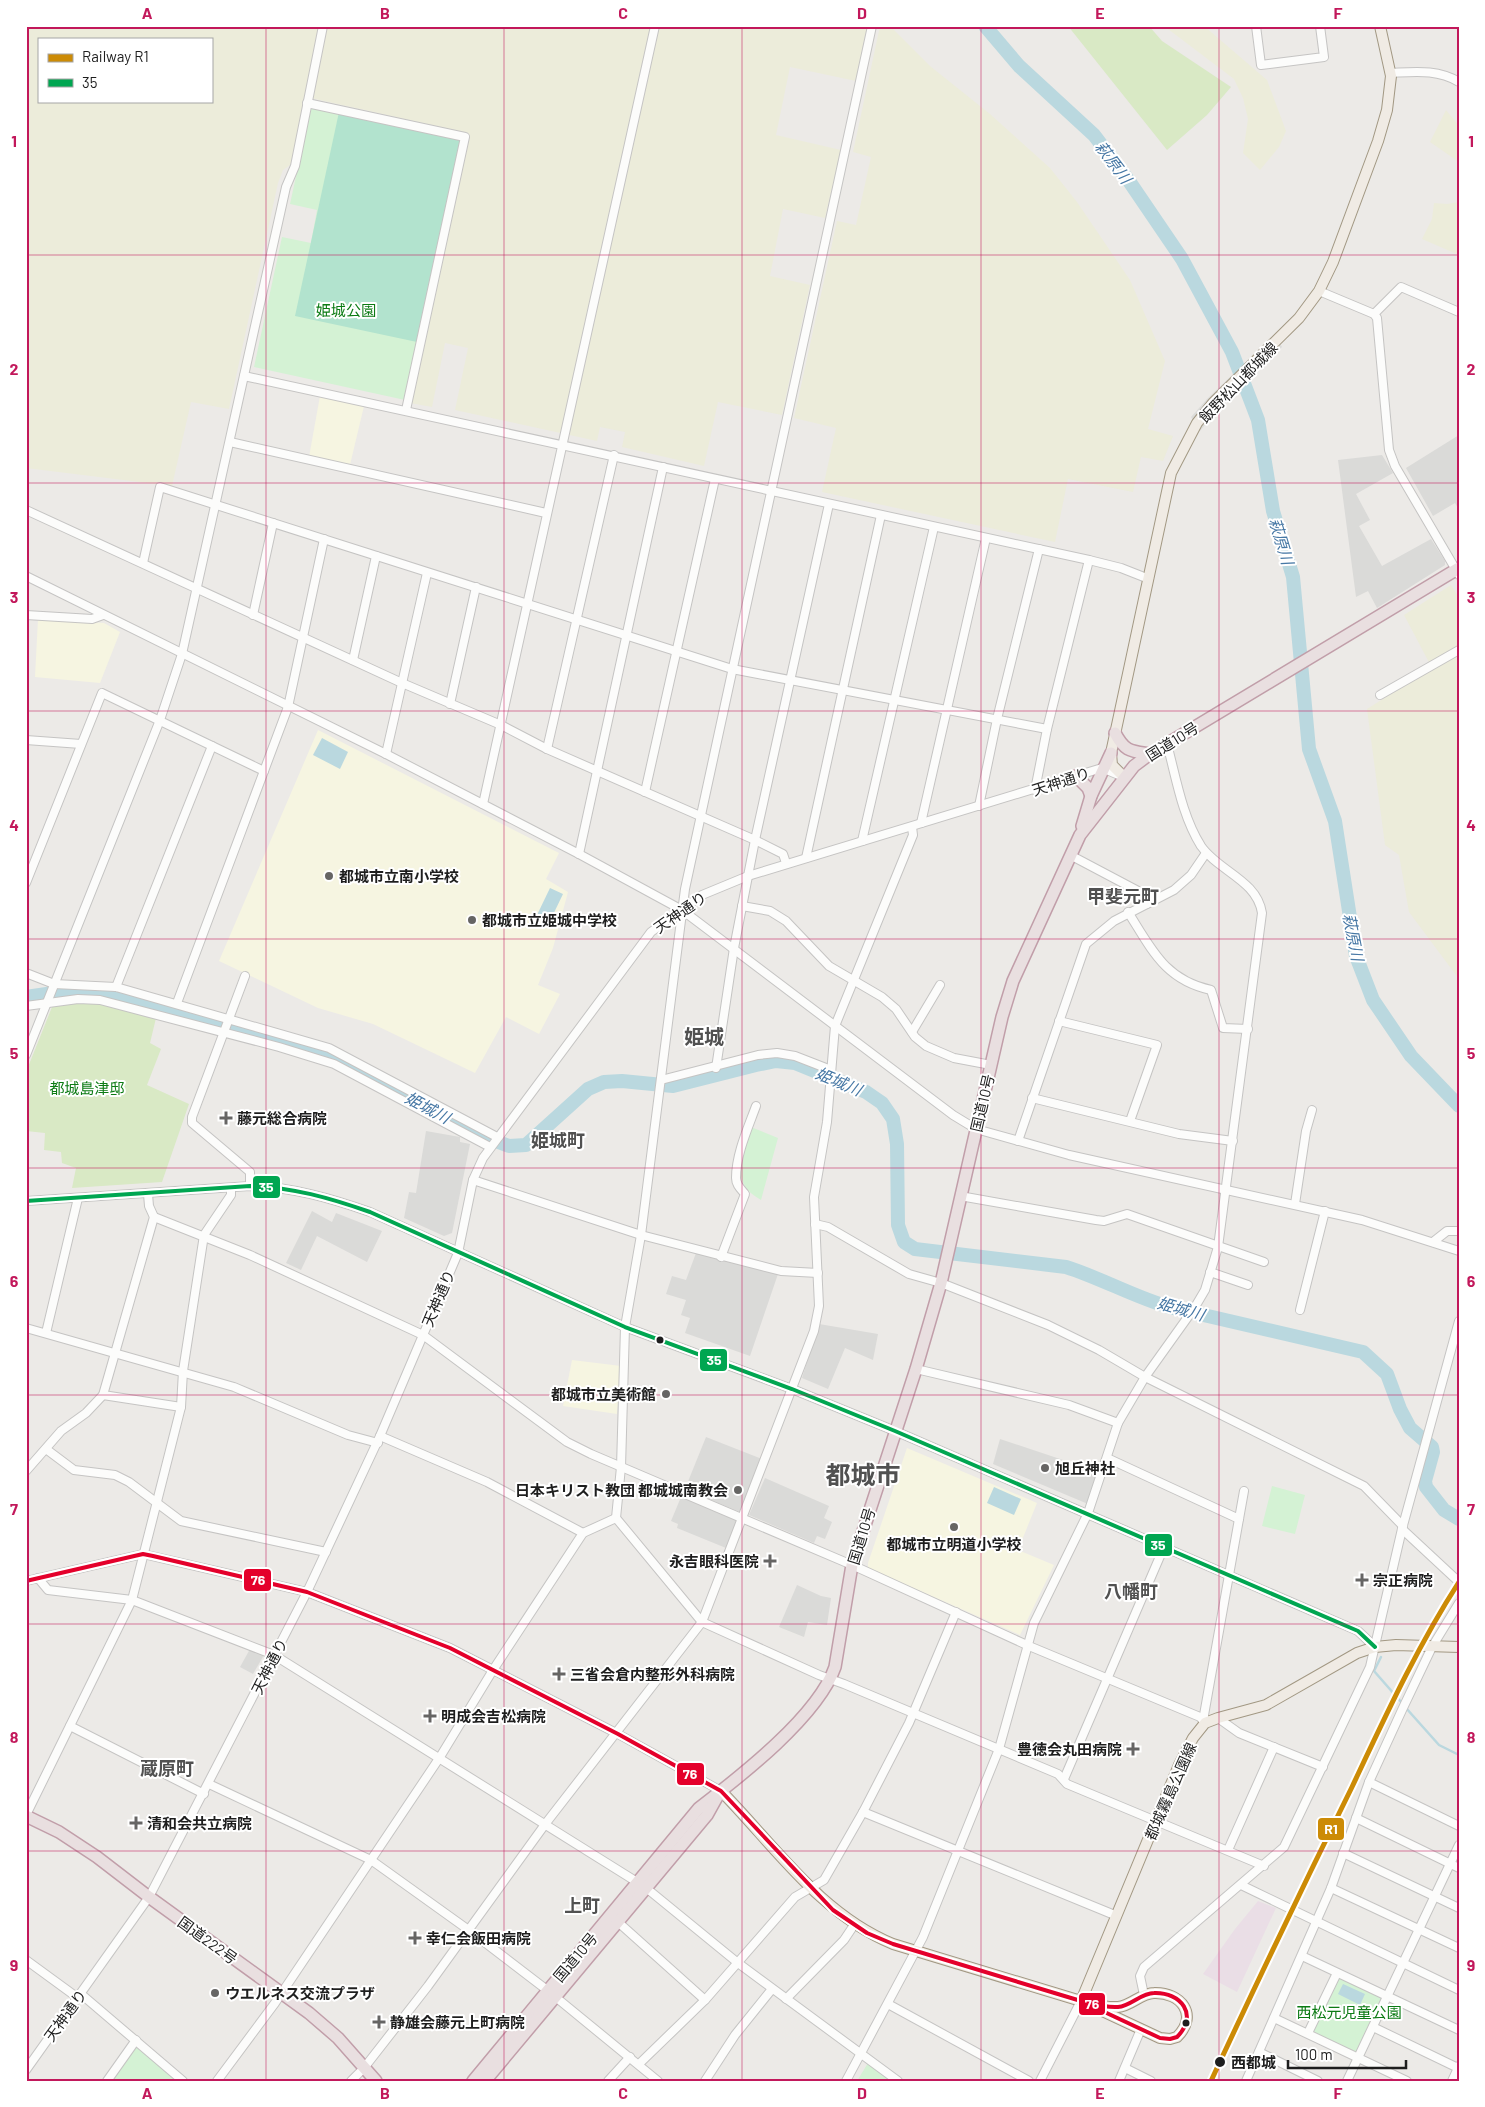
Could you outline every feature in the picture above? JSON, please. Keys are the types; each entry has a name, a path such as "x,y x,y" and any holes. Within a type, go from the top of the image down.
{"highway":[{"name":"国道10号","path":"474,2081 551,1993 641,1885 707,1814 721,1791 799,1720 831,1679 835,1667 852,1565 916,1369 941,1282 990,1065 1013,980 1080,835 1124,777 1134,766 1150,754 1247,694 1458,571"},
{"path":"1116,733 1121,744 1129,750 1150,754"},
{"path":"1080,835 1091,796 1102,768 1111,753"},
{"path":"1076,776 1088,788 1091,796"},
{"name":"国道222号","path":"26,1816 59,1832 98,1857 149,1897 280,1992 338,2038 376,2081"},
{"name":"国道10号","path":"485,2081 551,1993 618,1922 641,1885"}],"main road":[{"name":"飯野松山都城線","path":"1111,753 1171,473 1197,423 1213,403 1286,333 1319,291 1334,262 1378,141 1386,110 1390,73 1380,26"},
{"path":"1111,753 1112,765 1124,777"},
{"name":"都城霧島公園線","path":"1080,2001 1117,1916 1178,1765 1193,1738 1205,1724 1218,1718 1266,1705 1357,1653 1375,1647 1459,1647"},
{"path":"721,1791 810,1888 833,1910 881,1939 917,1952 1080,2001 1107,2007 1120,2007 1151,1993 1169,1994 1181,2001 1186,2011 1186,2022 1180,2034 1170,2039 1160,2038 1080,2001"}],"street":[{"path":"26,1055 160,720 182,654 283,197 290,174 295,166 324,26"},
{"path":"483,804 655,26"},
{"path":"872,26 700,816 682,910 641,1235 625,1328 621,1467 616,1518 702,1622 831,1679 1058,1774 1067,1784 1264,1866"},
{"path":"1256,26 1261,65 1324,58 1320,26"},
{"path":"1390,73 1426,71 1448,75 1459,82"},
{"path":"307,103 465,137 406,410"},
{"path":"1374,314 1401,287 1459,312"},
{"path":"1319,291 1374,314 1378,324 1389,450 1395,466 1458,571"},
{"path":"244,376 614,455 715,479 1089,560 1121,568 1149,579"},
{"path":"230,442 546,513"},
{"path":"547,749 614,455"},
{"path":"579,854 663,467"},
{"path":"645,792 715,479"},
{"path":"143,563 160,487 427,573 527,602 626,636 732,669 1047,729"},
{"path":"716,1068 734,948 754,840 829,504"},
{"path":"26,510 198,587 253,615 402,683 501,725 597,772 754,840 783,854 786,863"},
{"path":"806,858 841,690 881,515"},
{"path":"253,615 273,523"},
{"path":"862,842 934,527"},
{"path":"921,823 986,538"},
{"path":"177,1003 288,707 324,539"},
{"path":"980,806 997,719 1039,549"},
{"path":"353,660 376,556"},
{"path":"1035,790 1047,729 1089,560"},
{"path":"386,754 427,573"},
{"path":"26,576 386,754 579,854 682,910 953,1115 976,1129 1069,1155 1325,1211 1459,1251"},
{"path":"450,704 476,587"},
{"path":"26,615 92,619 103,615"},
{"path":"1380,695 1459,650"},
{"path":"26,883 30,866 102,693 264,771"},
{"path":"26,740 81,744"},
{"path":"846,2081 917,1952 959,1851 999,1749 1034,1623 1088,1513 1118,1424 1145,1377 1205,1290 1218,1247 1261,924 1260,903 1248,887 1206,853 1190,826 1167,744"},
{"path":"116,987 212,746"},
{"name":"天神通り","path":"26,2070 149,1897 307,1592 379,1439 458,1252 473,1180 482,1158 639,946 651,932 702,895 748,876 1102,768 1124,777"},
{"path":"351,2081 364,2068 470,1931 546,1823 618,1734 702,1622 814,1331 819,1306 814,1197 827,1122 835,1026 855,981 913,835 912,826"},
{"path":"1018,1141 1086,944 1128,912 1174,890 1191,875 1206,853"},
{"path":"1070,855 1140,892 1147,904"},
{"path":"742,906 770,912 786,922 829,966 882,997 896,1009 912,1032 926,1046 954,1058 990,1065"},
{"path":"1128,912 1154,954 1171,972 1192,986 1212,990 1223,1028 1248,1029"},
{"path":"26,973 54,984 116,987 328,1048 497,1137"},
{"path":"245,976 192,1116 192,1124 250,1172 250,1186"},
{"path":"912,1032 940,985"},
{"path":"26,1006 78,999 100,1000 334,1064 490,1147"},
{"path":"1058,1021 1157,1045 1130,1121"},
{"path":"661,1080 716,1068 758,1055 778,1053 795,1056 831,1071"},
{"path":"1032,1098 1179,1134 1233,1141"},
{"path":"722,1257 745,1194 737,1184 736,1178 743,1142 756,1106"},
{"path":"1295,1204 1306,1131 1312,1110"},
{"path":"473,1180 641,1235 722,1257 781,1271 818,1273"},
{"path":"26,1201 250,1186 276,1187 334,1199 370,1212 625,1328 792,1389 1088,1513 1358,1631 1375,1647"},
{"path":"26,1816 132,1600 181,1407 183,1371 204,1235 231,1195 231,1188"},
{"path":"26,1471 62,1431 86,1413 103,1395 154,1217 149,1206 148,1194"},
{"path":"960,1196 1104,1221 1127,1214 1264,1262"},
{"path":"46,1333 78,1198"},
{"path":"1300,1310 1325,1211"},
{"path":"154,1217 204,1235 423,1335 567,1442 621,1467 852,1565 1029,1646 1200,1717 1205,1724"},
{"path":"815,1224 828,1227 909,1274 941,1282 1048,1325 1098,1350 1145,1377 1364,1486 1459,1582"},
{"path":"1433,1242 1446,1231 1459,1231"},
{"path":"1210,1272 1248,1285"},
{"path":"1144,1995 1140,1976 1144,1967 1284,1847 1370,1667 1403,1527 1459,1321"},
{"path":"26,1328 234,1387 348,1435 379,1439 487,1482 582,1533"},
{"path":"916,1369 1069,1405 1118,1424"},
{"path":"103,1395 181,1407"},
{"path":"46,1449 74,1470 115,1475 129,1482 181,1521 326,1552"},
{"path":"1107,1458 1240,1519"},
{"path":"1205,1724 1204,1715 1244,1491"},
{"path":"217,2081 371,1860 440,1757 492,1670 582,1533 616,1518"},
{"path":"1064,1779 1164,1547"},
{"path":"26,1581 143,1554 307,1592 450,1648 618,1734 721,1791"},
{"path":"38,1578 48,1590 132,1600 274,1655 546,1823 641,1885 772,1989 862,2052 898,2081"},
{"path":"1246,2081 1331,1888 1370,1782 1402,1710 1432,1647 1459,1603"},
{"path":"638,2064 705,2000 795,1897 824,1880 863,1812 914,1713 956,1612"},
{"path":"1218,1718 1239,1733 1323,1767"},
{"path":"70,1726 204,1794"},
{"path":"1228,1850 1274,1747"},
{"path":"1370,1782 1459,1826"},
{"path":"209,1784 371,1860 470,1931 551,1993 630,2057 649,2078 658,2081"},
{"path":"863,1812 1117,1916"},
{"path":"1356,1818 1459,1868"},
{"path":"1348,2081 1459,1845"},
{"path":"1343,1854 1459,1908"},
{"path":"1241,1885 1459,1990"},
{"path":"1331,1888 1459,1948"},
{"path":"618,1922 705,2000"},
{"path":"786,1999 844,1940 854,1924"},
{"path":"1302,1956 1459,2030"},
{"path":"26,1960 79,1996 136,2040 184,2081"},
{"path":"1308,2033 1337,1973"},
{"path":"705,2081 735,2035 772,1989"},
{"path":"1040,2081 1080,2001"},
{"path":"888,2004 1029,2081"},
{"path":"1274,2018 1407,2081"},
{"path":"1373,2027 1458,2067 1452,2081"},
{"path":"1119,2081 1141,2029"},
{"path":"107,2081 136,2040"},
{"path":"1259,2052 1318,2081"},
{"path":"608,2081 630,2057"},
{"path":"1125,2068 1151,2081"}],"shaded area":[{"path":"26,26 867,26 856,81 790,67 776,135 841,150 825,218 783,209 770,276 810,285 782,415 718,402 704,466 622,447 625,432 600,427 597,441 455,410 468,348 445,343 432,407 410,403 468,133 306,97 293,163 283,170 278,183 229,409 191,402 172,486 26,468"},
{"path":"880,26 890,26 930,66 990,114 1050,168 1077,202 1130,280 1165,361 1148,429 1173,436 1163,461 1141,457 1133,492 1068,479 1055,542 822,492 836,428 794,418 837,221 856,225 871,157 853,152"},
{"path":"1164,26 1204,26 1267,80 1286,131 1279,147 1260,170 1243,153 1248,119 1243,98 1234,79"},
{"path":"1446,110 1459,126 1459,162 1430,142"},
{"path":"1459,202 1459,255 1422,239 1432,219 1434,203 1447,204"},
{"path":"320,396 364,406 349,469 309,457"},
{"path":"1459,435 1459,510 1455,503 1433,516 1406,468"},
{"path":"1382,455 1393,473 1356,494 1370,520 1359,526 1382,566 1431,539 1445,561 1445,565 1377,608 1368,591 1356,597 1338,460"},
{"path":"1451,585 1459,598 1459,979 1409,912 1399,855 1385,845 1367,709 1432,668 1404,615"},
{"path":"38,619 104,623 120,632 100,683 35,677"},
{"path":"318,730 559,853 546,879 568,892 553,948 538,985 560,994 539,1034 506,1017 475,1073 373,1024 318,1008 219,961"},
{"path":"426,1131 460,1137 460,1142 470,1144 452,1233 444,1236 404,1218 409,1192 416,1193"},
{"path":"312,1211 332,1222 336,1213 382,1231 367,1262 317,1236 301,1270 286,1263"},
{"path":"696,1253 778,1274 750,1356 685,1333 690,1318 681,1315 686,1300 666,1294 672,1276 686,1280"},
{"path":"819,1324 878,1334 873,1360 845,1348 828,1389 802,1378"},
{"path":"572,1360 621,1366 617,1414 563,1406"},
{"path":"706,1437 762,1459 743,1510 740,1512 685,1489"},
{"name":"旭丘神社","path":"1000,1439 1099,1472 1088,1504 993,1464"},
{"name":"都城市立明道小学校","path":"907,1448 1037,1503 1018,1550 1054,1565 1020,1635 868,1568 868,1563"},
{"path":"765,1478 829,1506 824,1518 832,1522 825,1539 817,1536 814,1543 749,1515"},
{"path":"681,1497 737,1521 726,1548 677,1528 678,1524 671,1521"},
{"path":"797,1585 821,1596 831,1598 827,1625 808,1622 804,1637 779,1627"},
{"path":"250,1649 264,1655 253,1674 240,1667"},
{"path":"1258,1901 1276,1908 1237,1992 1203,1974 1235,1929"}],"green space":[{"path":"1068,26 1149,26 1162,41 1231,87 1207,115 1167,150"},
{"name":"姫城公園","path":"311,107 461,139 405,400 254,367 282,237 311,243 317,210 290,204"},
{"name":"姫城公園","path":"339,112 461,139 417,342 295,316"},
{"name":"都城島津邸","path":"75,1001 98,1003 156,1018 150,1043 161,1049 147,1085 189,1104 162,1182 72,1188 76,1168 62,1163 61,1152 44,1150 45,1133 26,1131 26,1072 52,1007"},
{"path":"751,1127 778,1138 761,1200 744,1185 741,1177 740,1168 744,1148"},
{"path":"1272,1486 1305,1495 1295,1534 1262,1526"},
{"name":"西松元児童公園","path":"1337,1973 1388,1996 1358,2058 1308,2033"},
{"path":"137,2046 177,2081 109,2081 132,2048"},
{"path":"868,2063 892,2081 857,2081"}],"water":[{"path":"322,738 348,752 340,769 313,755"},
{"path":"550,888 563,894 550,921 537,915"},
{"path":"994,1487 1021,1499 1014,1515 987,1503"},
{"path":"1343,1984 1365,1994 1360,2005 1338,1994"}],"pier":[{"path":"1275,334 1282,347 1218,409 1200,431 1191,417 1207,399"}],"waterway":[{"name":"萩原川","path":"985,26 1019,66 1094,135 1129,181 1182,259 1232,352 1258,420 1273,511 1293,577 1309,749 1335,821 1356,956 1373,1000 1411,1056 1459,1106"},
{"name":"姫城川","path":"26,997 81,989 110,993 299,1044 332,1056 480,1135 509,1146 526,1145 588,1089 604,1082 622,1081 673,1086 776,1061 795,1063 866,1092 882,1103 893,1119 897,1144 898,1225 904,1242 915,1249 1066,1267 1169,1307 1363,1352 1387,1374 1400,1409 1410,1428 1432,1447 1433,1452 1425,1481 1426,1487 1444,1510 1459,1519"},
{"path":"1381,1657 1374,1671 1402,1703"},
{"path":"1406,1708 1439,1745 1459,1755"}],"rail line":[{"name":"R1","path":"1211,2081 1402,1683 1429,1632 1459,1582"}],"transit line":[{"name":"35","path":"26,1201 250,1186 296,1191 355,1207 370,1212 625,1327 792,1389 895,1431 1358,1631 1375,1647"},
{"name":"76","path":"26,1581 143,1554 307,1592 450,1648 618,1734 721,1791 833,1910 867,1933 893,1944 1100,2006 1123,2006 1140,1997 1154,1993 1172,1996 1184,2006 1187,2013 1186,2021 1177,2037 1170,2039 1160,2038 1081,2001"}],"place":[{"name":"都城市立南小学校","path":"329,876"},
{"name":"都城市立姫城中学校","path":"472,920"},
{"name":"藤元総合病院","path":"226,1118"},
{"name":"都城市立美術館","path":"666,1394"},
{"name":"旭丘神社","path":"1045,1468"},
{"name":"日本キリスト教団 都城城南教会","path":"738,1490"},
{"name":"都城市立明道小学校","path":"954,1527"},
{"name":"永吉眼科医院","path":"770,1561"},
{"name":"宗正病院","path":"1362,1580"},
{"name":"三省会倉内整形外科病院","path":"559,1674"},
{"name":"明成会吉松病院","path":"430,1716"},
{"name":"豊徳会丸田病院","path":"1133,1749"},
{"name":"清和会共立病院","path":"136,1823"},
{"name":"幸仁会飯田病院","path":"415,1938"},
{"name":"ウエルネス交流プラザ","path":"215,1993"},
{"name":"静雄会藤元上町病院","path":"379,2022"},
{"name":"西都城","path":"1220,2062"}],"district":[{"name":"甲斐元町","path":"1123,896"},
{"name":"姫城","path":"704,1036"},
{"name":"姫城町","path":"558,1140"},
{"name":"都城市","path":"863,1474"},
{"name":"八幡町","path":"1131,1591"},
{"name":"蔵原町","path":"167,1768"},
{"name":"上町","path":"582,1905"}]}
